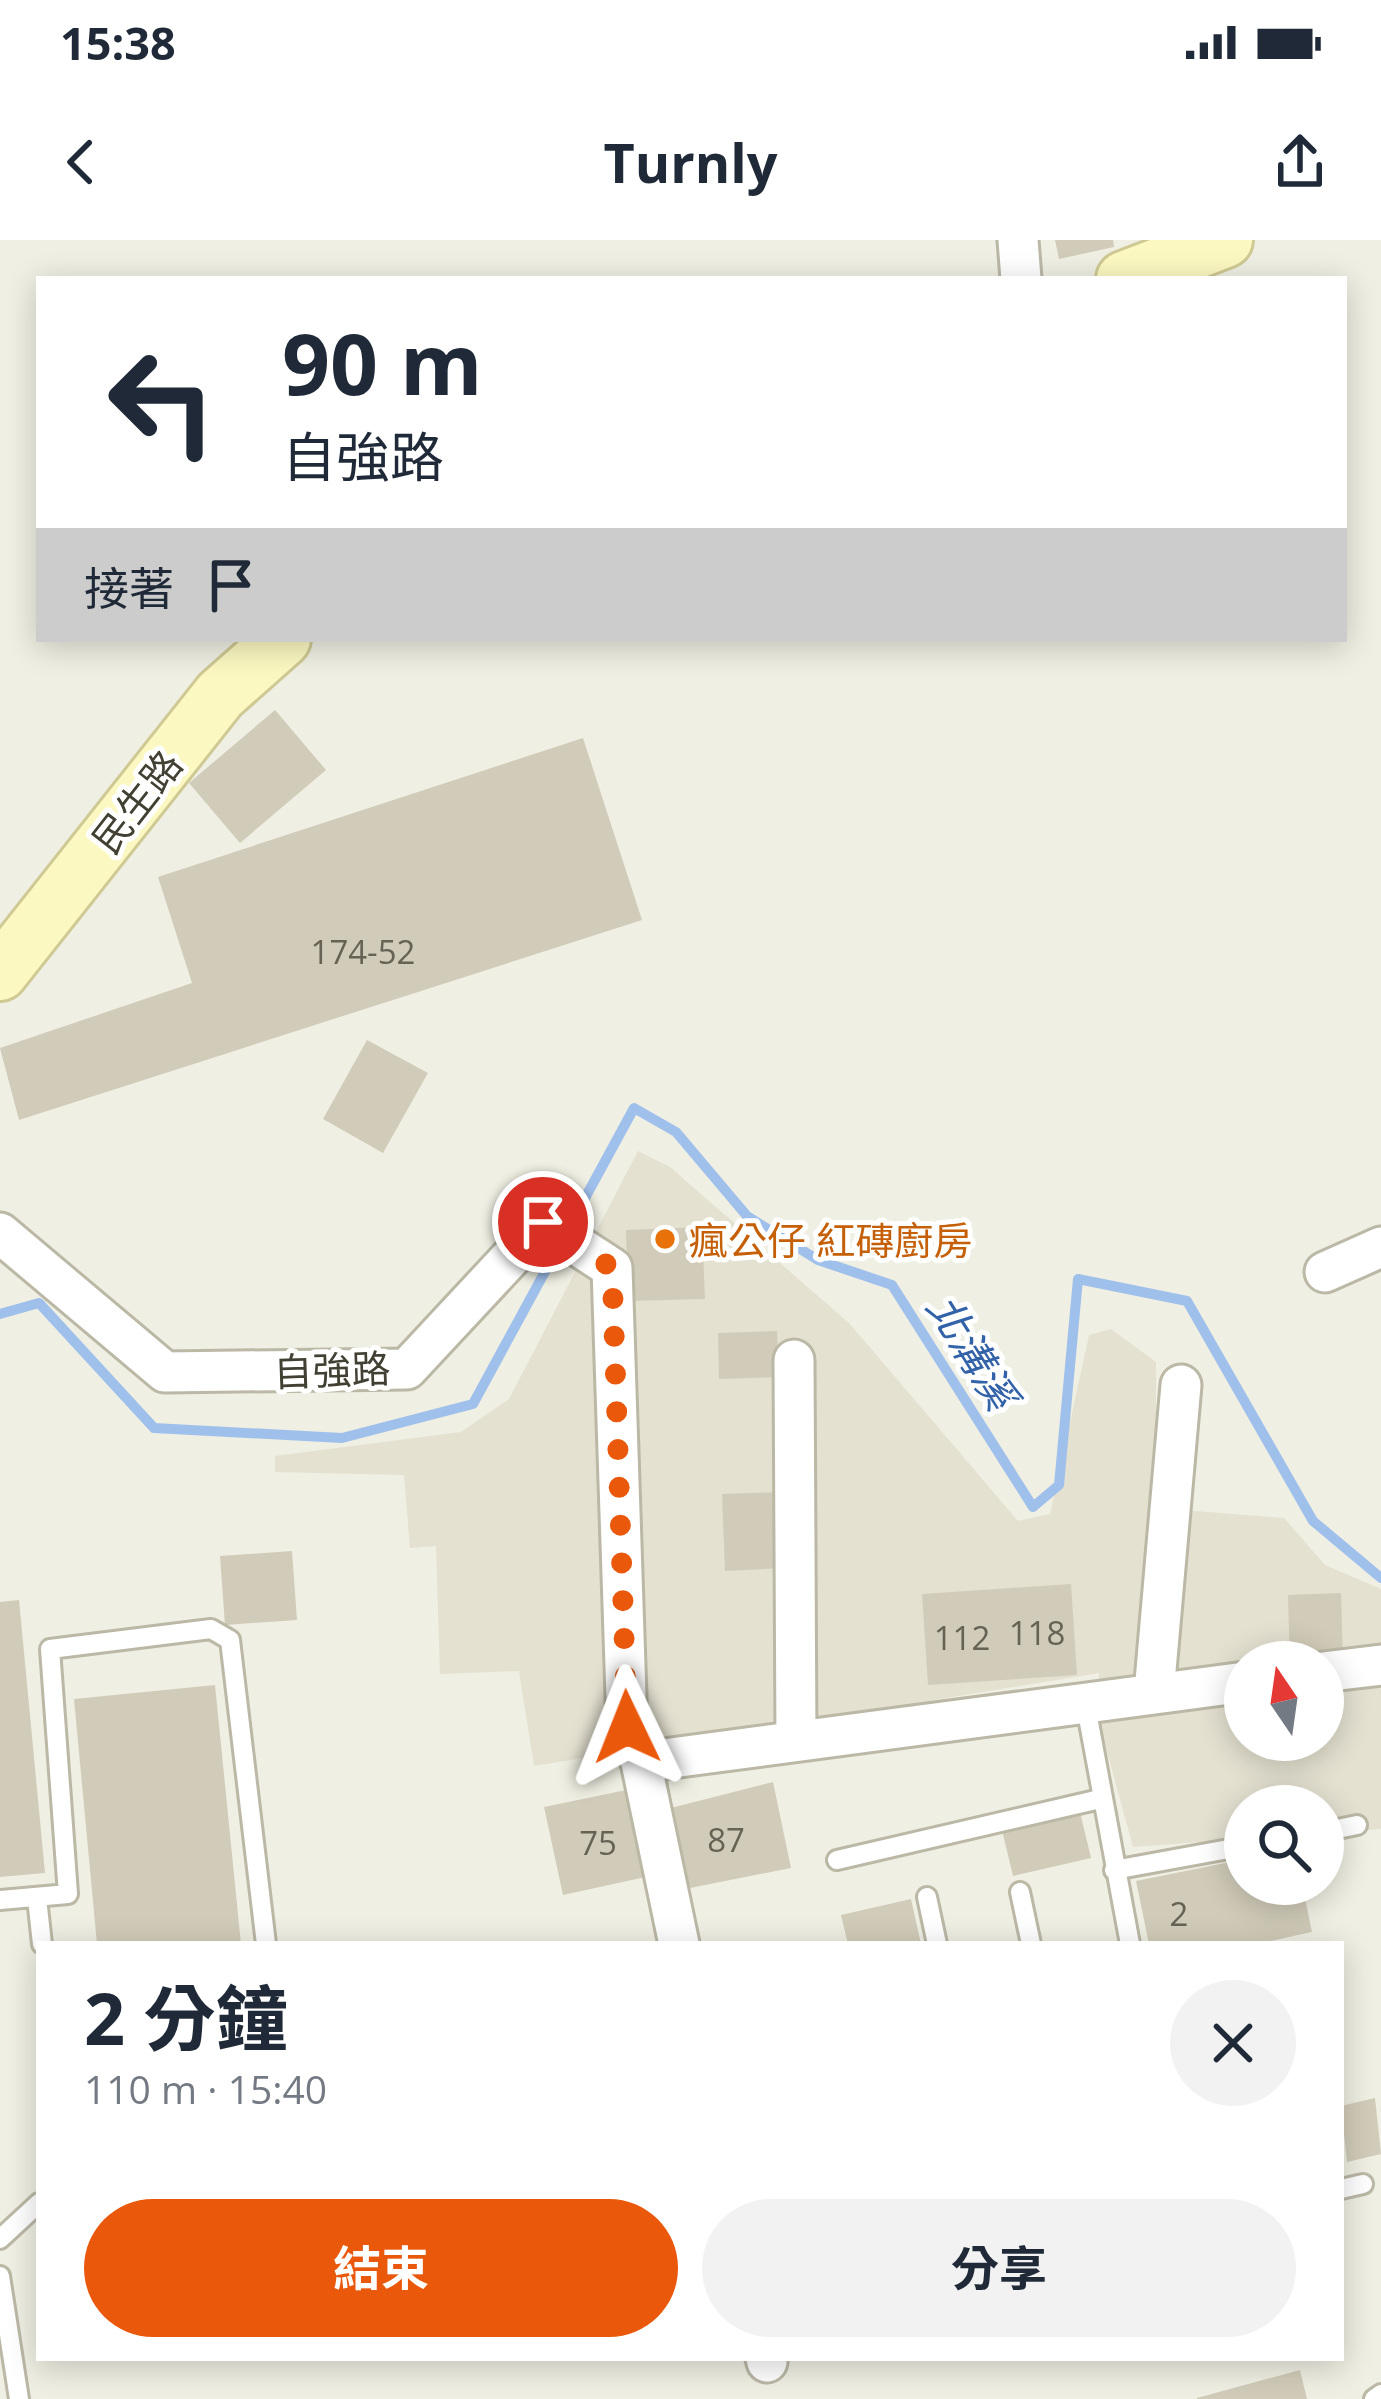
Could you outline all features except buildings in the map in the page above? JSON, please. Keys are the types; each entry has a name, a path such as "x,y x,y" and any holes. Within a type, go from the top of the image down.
{"street":[{"path":"1018,240 1021,276"},
{"path":"1132,276 1226,240"},
{"name":"民生路","path":"0,973 220,695 281,642"},
{"name":"自強路","path":"0,1233 165,1372 406,1370 543,1222 612,1268 634,1744"},
{"path":"1325,1271 1381,1246"},
{"path":"794,1360 796,1742"},
{"path":"1154,1693 1181,1385"},
{"path":"1344,1669 1381,1665"},
{"path":"678,1941 634,1744 796,1742 1224,1685"}],"lane":[{"path":"0,1900 68,1894 50,1649 211,1629 230,1640 266,1941"},
{"path":"1085,1701 1129,1941"},
{"path":"837,1860 1100,1798"},
{"path":"1344,1828 1357,1826"},
{"path":"1114,1870 1224,1850"},
{"path":"1020,1892 1030,1941"},
{"path":"927,1897 936,1941"},
{"path":"37,1898 42,1941"},
{"path":"1344,2187 1363,2184"},
{"path":"0,2240 36,2206"},
{"path":"0,2276 19,2399"}],"shaded area":[{"path":"638,1151 670,1167 850,1324 1018,1521 1050,1514 1089,1335 1111,1329 1156,1362 1156,1508 1284,1518 1325,1565 1381,1589 1381,1829 1344,1832 1344,1785 1224,1785 1224,1840 1133,1847 1098,1719 1099,1673 534,1766 519,1671 440,1674 436,1546 410,1548 404,1475 275,1472 275,1456 461,1432 509,1399"}],"waterway":[{"name":"北溝溪","path":"0,1314 39,1303 154,1428 342,1438 473,1404 634,1108 676,1132 747,1216 818,1260 892,1285 1033,1507 1059,1485 1078,1279 1187,1301 1313,1521 1381,1578"}],"place":[{"name":"瘋公仔 紅磚廚房","path":"665,1239"}],"route":[{"path":"543,1222 612,1268 627,1727"}]}
